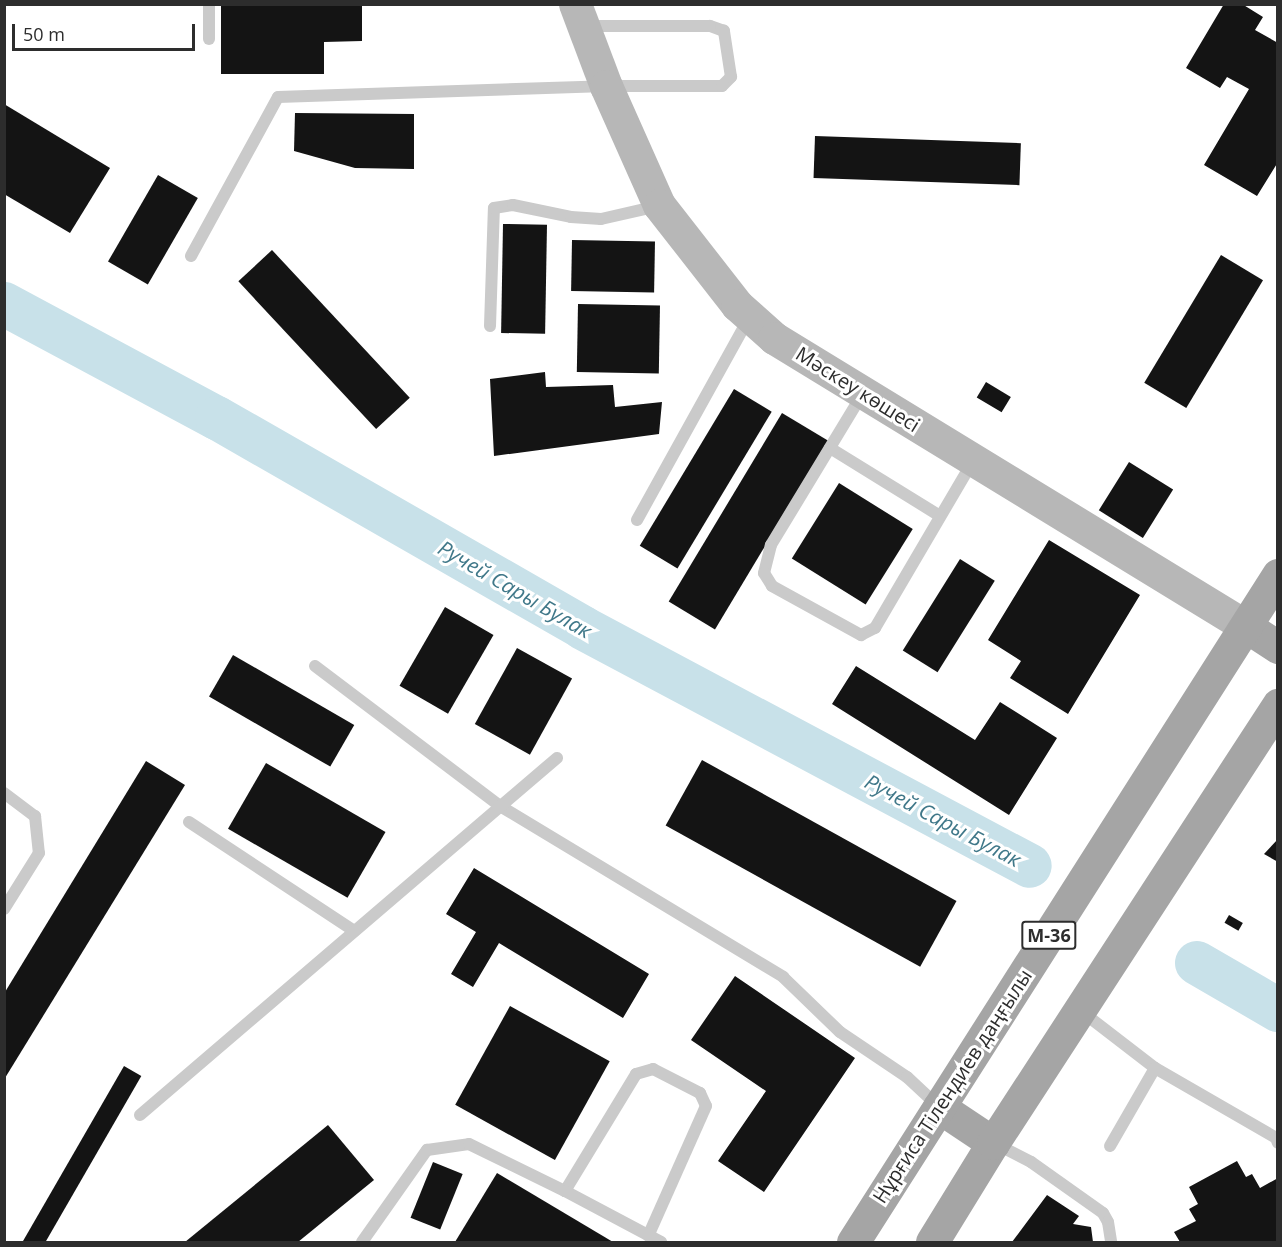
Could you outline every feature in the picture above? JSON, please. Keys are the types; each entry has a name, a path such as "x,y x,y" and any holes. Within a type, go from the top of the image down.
{"main road":[{"name":"M-36","path":"1247,627 1278,575"},
{"name":"Мәскеу көшесі","path":"1247,627 1278,647"},
{"name":"Нұрғиса Тілендиев даңғылы","path":"853,1242 1247,627"},
{"path":"932,1242 993,1143 1278,705"},
{"path":"939,1107 993,1143"}],"street":[{"name":"Мәскеу көшесі","path":"578,15 606,86 659,205 737,304 774,338 1247,627"}],"lane":[{"path":"209,4 209,39"},
{"path":"190,256 278,97 606,86 722,86 731,77 724,31 710,26 578,15"},
{"path":"490,326 494,208 513,205 571,217 601,219 659,205"},
{"path":"638,520 750,316"},
{"path":"863,392 771,545 764,573 772,586 861,635 875,628 973,460"},
{"path":"830,448 940,516"},
{"path":"315,666 500,806 783,977 840,1032 908,1077 939,1107"},
{"path":"140,1115 557,758"},
{"path":"4,793 34,816 39,853 6,902"},
{"path":"189,822 354,931"},
{"path":"1080,1010 1155,1068 1276,1138 1278,1143"},
{"path":"1110,1146 1155,1068"},
{"path":"565,1191 636,1074 653,1069 700,1093 706,1106 648,1236"},
{"path":"993,1143 1031,1162 1102,1213 1108,1222 1111,1242"},
{"path":"363,1242 427,1150 469,1144 565,1191 660,1242"}],"building":[{"path":"221,4 362,4 362,41 324,42 324,74 221,74"},
{"path":"1224,4 1242,4 1263,17 1255,30 1278,43 1278,162 1257,196 1204,165 1249,89 1227,77 1220,88 1186,68"},
{"path":"4,104 110,168 70,233 4,194"},
{"path":"295,113 414,114 414,169 355,168 294,151"},
{"path":"815,136 1021,143 1019,185 814,178"},
{"path":"158,175 198,198 148,285 108,262"},
{"path":"503,224 547,225 545,334 501,333"},
{"path":"572,240 655,241 654,292 571,291"},
{"path":"272,250 410,398 376,429 238,281"},
{"path":"1221,255 1263,280 1186,408 1144,383"},
{"path":"578,304 660,305 659,373 577,372"},
{"path":"545,372 546,387 613,385 615,407 662,402 659,434 494,456 490,379"},
{"path":"986,382 1011,397 1002,412 977,397"},
{"path":"734,389 772,412 677,569 640,546"},
{"path":"782,413 828,441 715,629 669,602"},
{"path":"1129,462 1173,490 1143,538 1099,510"},
{"path":"839,483 913,529 866,605 792,558"},
{"path":"1049,540 1140,595 1068,714 1010,678 1021,661 988,640"},
{"path":"960,559 995,581 938,672 903,651"},
{"path":"445,607 493,635 448,714 400,686"},
{"path":"517,648 572,679 530,755 475,724"},
{"path":"233,655 354,725 330,767 209,697"},
{"path":"856,666 975,740 1000,702 1057,738 1009,815 832,704"},
{"path":"702,760 957,901 920,967 666,826"},
{"path":"146,761 185,785 5,1078 5,992"},
{"path":"266,763 386,832 348,898 228,829"},
{"path":"1278,839 1278,862 1264,854"},
{"path":"474,868 649,974 623,1018 499,943 473,987 451,974 476,932 446,914"},
{"path":"1229,915 1243,923 1238,931 1224,923"},
{"path":"735,976 855,1058 764,1192 718,1161 766,1091 691,1040"},
{"path":"510,1006 610,1061 555,1160 455,1105"},
{"path":"124,1066 141,1076 45,1242 22,1242"},
{"path":"328,1125 374,1180 298,1242 185,1242"},
{"path":"1237,1161 1246,1177 1252,1174 1260,1188 1278,1178 1278,1242 1180,1242 1174,1232 1196,1221 1189,1209 1198,1204 1189,1187"},
{"path":"433,1162 463,1174 440,1230 411,1218"},
{"path":"497,1173 613,1242 455,1242"},
{"path":"1047,1195 1079,1216 1073,1224 1091,1227 1093,1242 1012,1242"}],"waterway":[{"name":"Ручей Сары Булак","path":"4,304 217,418 583,628 1030,866"},
{"path":"1197,963 1278,1010"}]}
